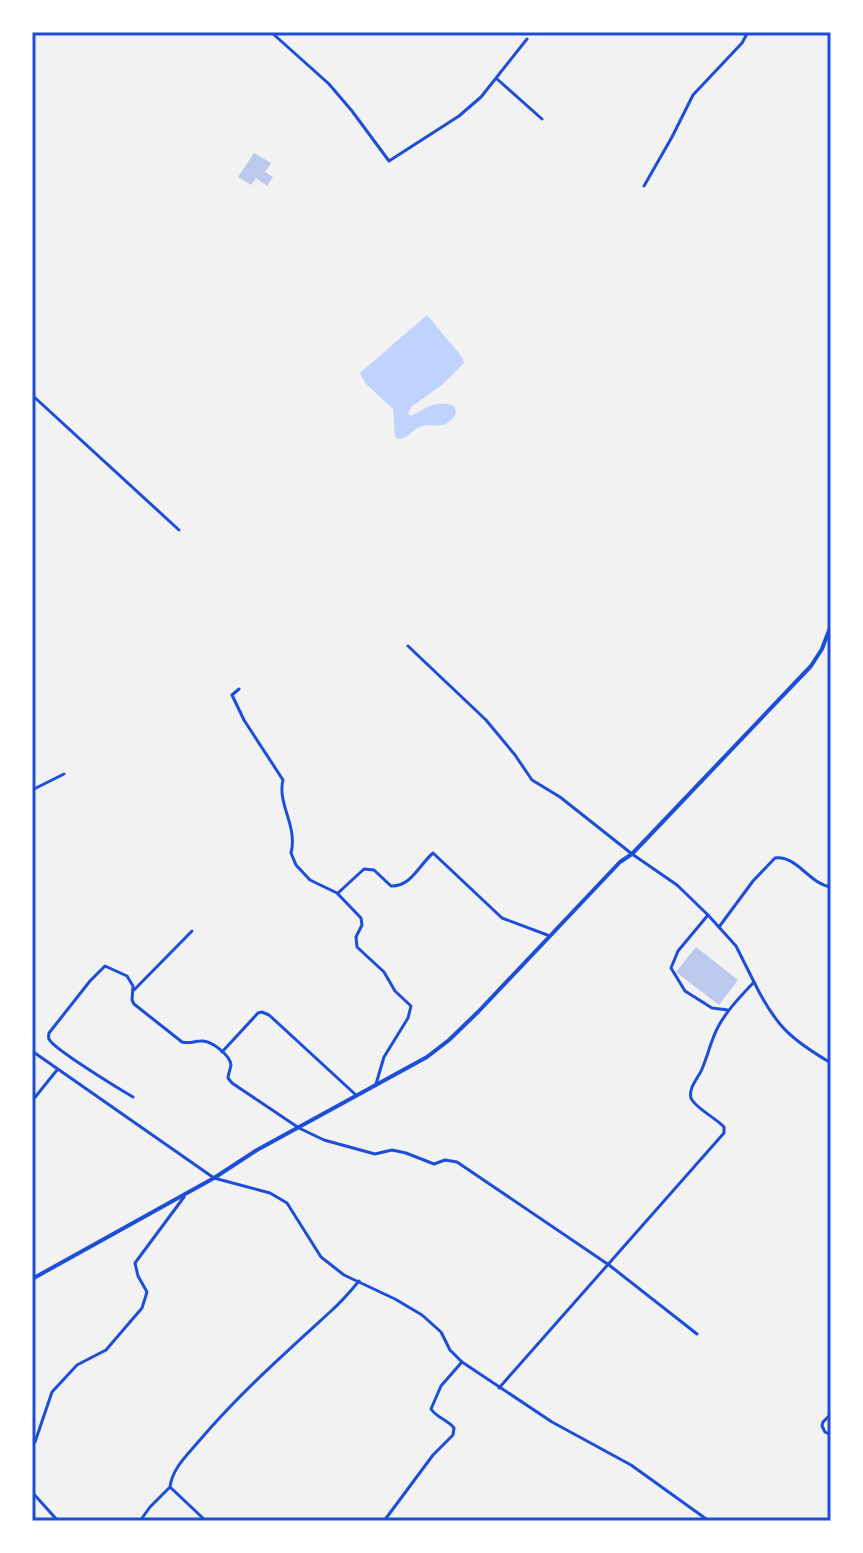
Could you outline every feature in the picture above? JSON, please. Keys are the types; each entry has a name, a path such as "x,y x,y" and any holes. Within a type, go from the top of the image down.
{"street":[{"path":"271,32 329,84 389,161 459,116 481,97 527,39"},
{"path":"644,186 693,95 742,43 748,32"},
{"path":"496,79 542,119"},
{"path":"32,395 179,530"},
{"path":"32,1279 427,1057 449,1040 811,666 822,649 831,625"},
{"path":"408,646 486,720 532,780 560,797 677,885 708,915 736,946 763,999 785,1032 801,1046 831,1063"},
{"path":"239,689 232,695 244,720 283,780 280,790 291,824 291,853 296,865 310,880 337,893 361,918 357,947 384,972 395,991 411,1006 408,1018 384,1057 376,1084"},
{"path":"32,790 64,774"},
{"path":"337,893 364,869 374,870 391,886 399,886 408,882 433,853 502,918 550,936"},
{"path":"719,927 753,881 775,858 787,858 815,882 831,887"},
{"path":"708,915 678,951 671,968 685,991 712,1008 728,1010"},
{"path":"192,931 134,990 132,1000 182,1042 191,1044 202,1040 222,1052 231,1065 228,1078 232,1083 299,1128 324,1140 375,1154 392,1150 406,1153 434,1164 445,1160 457,1162 609,1265 697,1334"},
{"path":"133,1097 68,1055 48,1038 103,966 127,976 134,990"},
{"path":"499,1388 724,1133 719,1120 697,1105 690,1091 717,1028 728,1010 754,982"},
{"path":"222,1052 262,1012 356,1095"},
{"path":"32,1051 214,1178 270,1193 287,1203 321,1257 344,1275 422,1315 441,1332 450,1350 462,1362 552,1422 631,1465 709,1521"},
{"path":"32,1101 58,1069"},
{"path":"32,1445 52,1392 77,1365 106,1350 142,1308 147,1292 135,1263 187,1192"},
{"path":"140,1521 170,1487 182,1461 224,1412 359,1281"},
{"path":"384,1521 433,1455 453,1435 454,1428 450,1422 434,1414 431,1409 441,1386 462,1362"},
{"path":"831,1414 822,1426 831,1435"},
{"path":"170,1487 206,1521"},
{"path":"32,1492 58,1521"}],"water":[{"path":"427,315 464,363 443,384 411,407 408,414 411,416 443,404 455,407 456,414 443,425 426,425 405,438 397,439 393,409 365,383 360,373"}],"building":[{"path":"254,153 271,163 265,172 273,177 267,186 256,178 251,185 238,177"},
{"path":"696,947 738,980 719,1005 676,972"}]}
